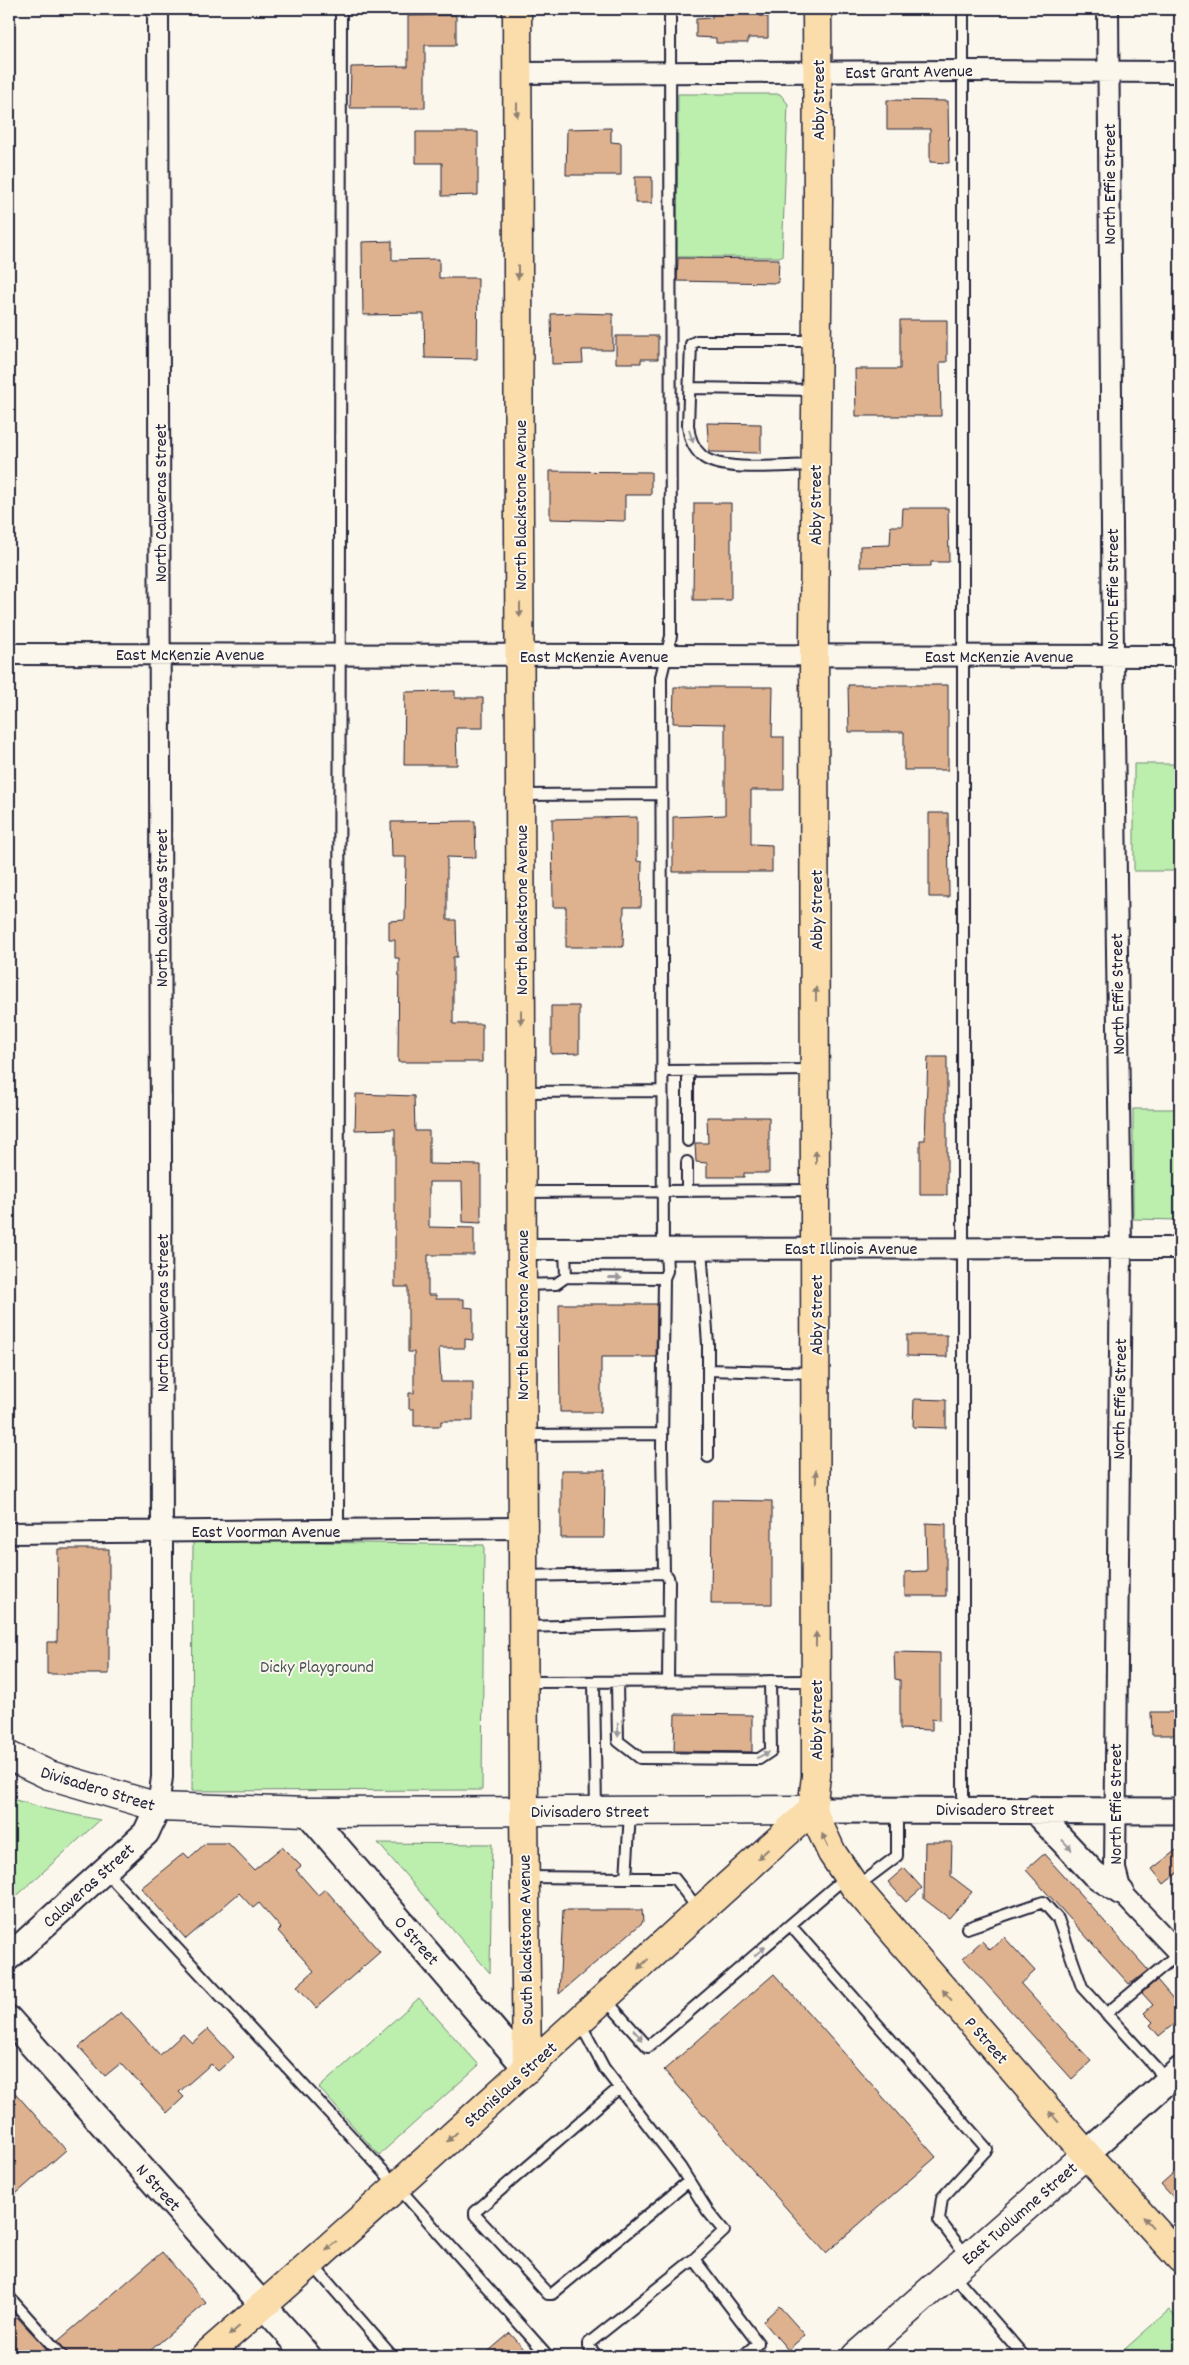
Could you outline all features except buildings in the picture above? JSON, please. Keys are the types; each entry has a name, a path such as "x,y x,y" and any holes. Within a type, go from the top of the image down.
{"main road":[{"name":"North Blackstone Avenue","path":"517,9 524,1811"},
{"name":"Abby Street","path":"812,1810 816,1776 815,465 817,9"},
{"name":"Divisadero Street","path":"9,1756 49,1775 158,1807 307,1812 812,1810"},
{"name":"P Street","path":"812,1810 826,1842 851,1882 1086,2154 1180,2258"},
{"name":"Stanislaus Street","path":"205,2356 311,2264 812,1810"},
{"name":"South Blackstone Avenue","path":"524,1811 527,2069"},
{"name":"East Tuolumne Street","path":"856,2356 1086,2154"}],"street":[{"name":"North Calaveras Street","path":"158,9 162,1532 162,1777 158,1807"},
{"name":"North Effie Street","path":"1108,9 1120,1248 1115,1868 1121,1892 1180,1953"},
{"name":"East Grant Avenue","path":"517,73 1180,72"},
{"name":"East McKenzie Avenue","path":"9,654 1180,656"},
{"name":"East Illinois Avenue","path":"521,1249 1180,1248"},
{"name":"East Voorman Avenue","path":"9,1533 523,1528"},
{"name":"Calaveras Street","path":"9,1957 146,1833 158,1807"},
{"name":"Divisadero Street","path":"812,1810 1033,1809 1180,1811"},
{"path":"1033,1809 1094,1874 1121,1892"},
{"name":"O Street","path":"307,1812 527,2069"},
{"name":"N Street","path":"9,2019 308,2356"},
{"name":"East Tuolumne Street","path":"1086,2154 1174,2075"}],"lane":[{"path":"338,1530 341,9"},
{"path":"668,1682 669,1582 668,1577 664,1573 662,1434 664,1278 667,1271 664,1248 662,1091 661,677 671,636 670,9"},
{"path":"963,9 963,1809"},
{"path":"815,465 719,464 703,458 689,437 691,344 697,341 816,341"},
{"path":"690,388 816,390"},
{"path":"521,795 662,794"},
{"path":"662,1070 816,1070"},
{"path":"688,1070 688,1141"},
{"path":"521,1092 662,1091"},
{"path":"687,1162 687,1190"},
{"path":"521,1192 816,1190"},
{"path":"701,1248 708,1370 708,1457"},
{"path":"565,1249 566,1277"},
{"path":"521,1286 556,1284 566,1277 664,1278"},
{"path":"708,1370 816,1373"},
{"path":"522,1435 662,1434"},
{"path":"524,1576 664,1573"},
{"path":"524,1628 668,1623"},
{"path":"617,1682 618,1741 640,1758 759,1759 771,1751 770,1681"},
{"path":"524,1682 816,1681"},
{"path":"594,1682 596,1811"},
{"path":"605,1999 648,2047 790,1925 851,1882 898,1856 898,1810"},
{"path":"626,1878 631,1812"},
{"path":"104,1870 397,2186 548,2356"},
{"path":"525,1877 674,1878 699,1911"},
{"path":"967,1928 1043,1902 1058,1919 1082,1987 1106,2014 1174,2075"},
{"path":"790,1925 987,2149 942,2198 940,2220 960,2265 1024,2356"},
{"path":"1106,2014 1180,1953"},
{"path":"580,2022 604,2068 724,2231 694,2258 589,2343 589,2347 597,2356"},
{"path":"619,2088 475,2212 475,2215 548,2294 552,2294 689,2181"},
{"path":"694,2258 758,2343 743,2356"},
{"path":"311,2264 392,2356"},
{"path":"9,2297 62,2356"}],"green space":[{"path":"678,94 780,94 788,104 782,257 677,257"},
{"path":"1134,764 1180,764 1180,871 1134,871"},
{"path":"1133,1109 1180,1109 1180,1220 1133,1219"},
{"name":"Dicky Playground","path":"193,1540 484,1545 482,1790 192,1791"},
{"path":"9,1798 46,1809 100,1820 9,1903"},
{"path":"378,1843 492,1844 490,1973"},
{"path":"419,1998 479,2065 379,2155 319,2088"},
{"path":"1169,2310 1180,2322 1180,2356 1117,2356"}]}
